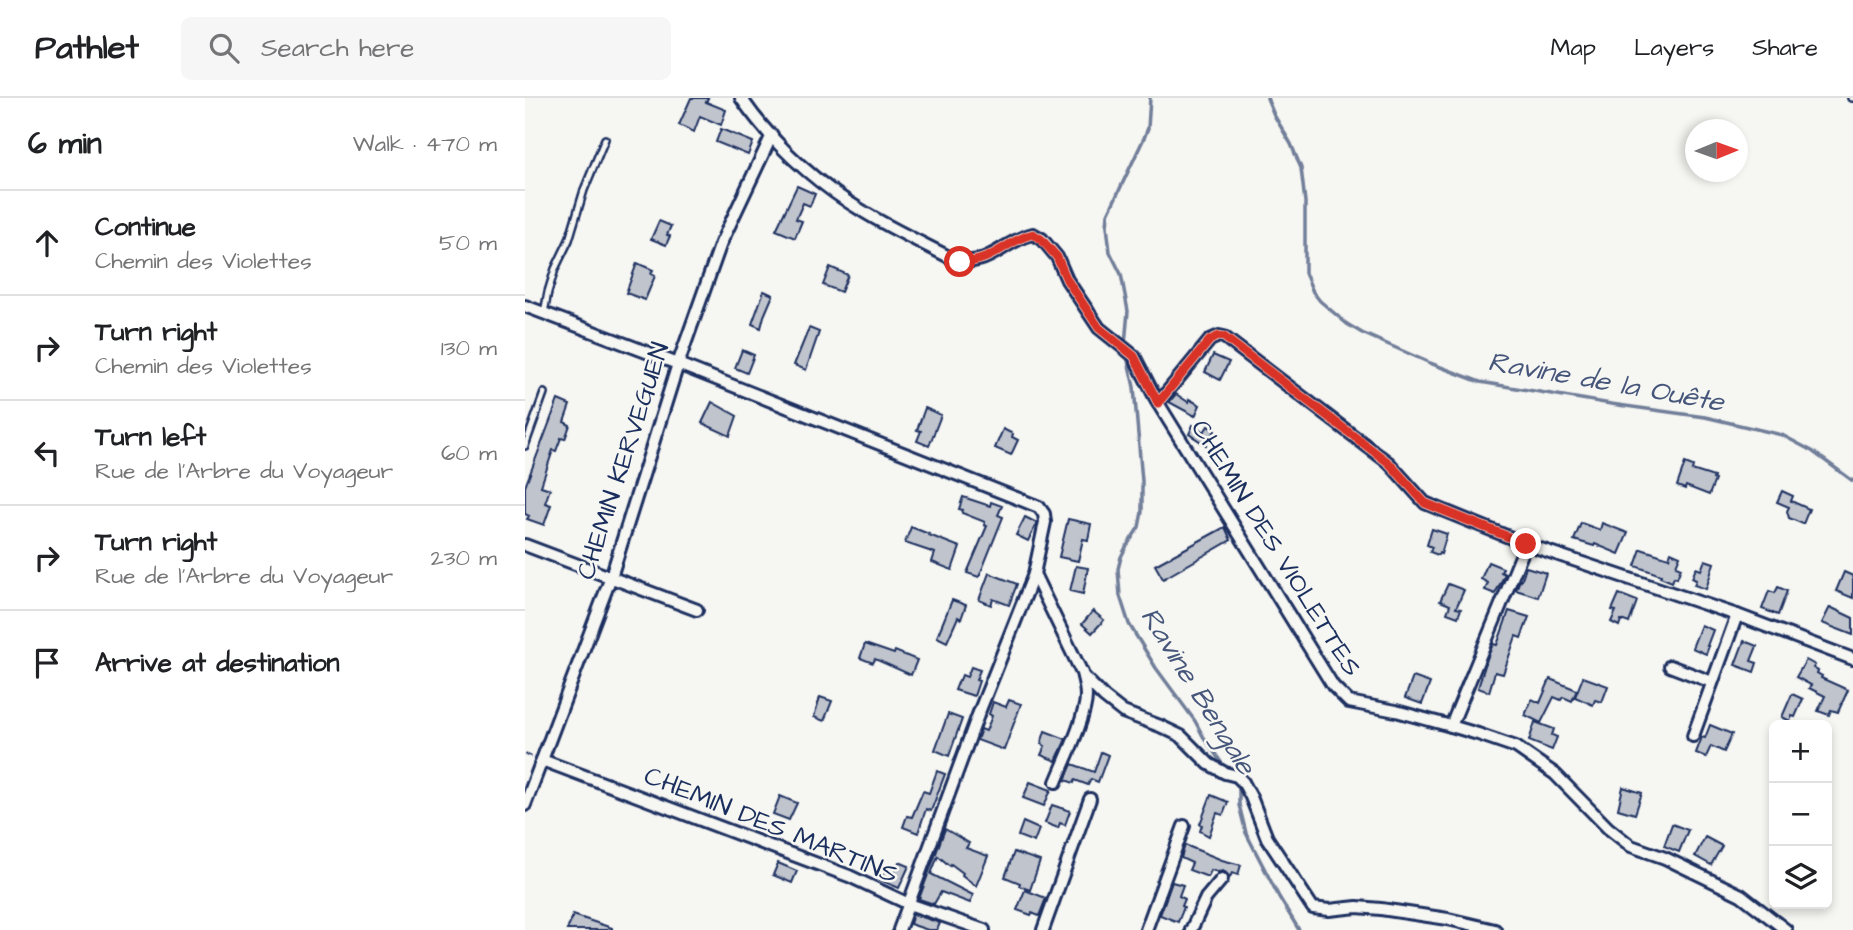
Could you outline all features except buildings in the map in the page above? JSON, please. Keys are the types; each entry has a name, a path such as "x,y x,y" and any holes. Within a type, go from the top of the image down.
{"street":[{"name":"CHEMIN DES VIOLETTES","path":"741,98 804,170 863,212 951,258 960,262 978,261 1024,236 1033,234 1041,239 1057,257 1067,280 1099,328 1134,356 1158,403 1333,686 1349,702 1396,711 1515,747 1555,774 1608,828 1631,846 1665,858 1741,895 1786,930"},
{"name":"CHEMIN KERVEGUEN","path":"525,805 611,577 678,364 721,243 772,135"},
{"path":"525,306 1039,507 1044,514 1045,522 1034,574 978,715 899,930"},
{"path":"1158,403 1210,340 1224,337 1389,463 1425,503 1526,544 1737,615 1853,659"},
{"path":"1451,726 1526,544"},
{"path":"525,545 697,610"},
{"path":"1034,574 1083,676 1086,698 1056,782"},
{"path":"1693,736 1737,615"},
{"path":"1670,666 1711,682"},
{"path":"1083,676 1123,712 1181,736 1209,764 1224,773 1237,776 1243,782 1267,838 1314,908 1381,909 1448,919 1495,930"},
{"name":"CHEMIN DES MARTINS","path":"542,760 849,876 909,904 984,930"},
{"path":"1044,930 1090,799"},
{"path":"1146,930 1184,827"},
{"path":"1191,930 1206,898 1222,879"}],"lane":[{"path":"544,313 555,269 569,240 584,190 605,139"},
{"path":"525,446 544,393"}],"waterway":[{"name":"Ravine Bengale","path":"1125,344 1128,311 1121,274 1110,252 1108,214 1148,128 1150,98"},
{"name":"Ravine de la Ouête","path":"1267,98 1301,168 1305,202 1305,273 1320,301 1347,324 1430,363 1480,382 1705,417 1782,435 1812,451 1853,481"},
{"name":"Ravine Bengale","path":"1126,352 1134,387 1142,512 1139,527 1121,557 1118,569 1120,596 1129,624 1225,768"},
{"name":"Ravine Bengale","path":"1232,777 1239,787 1239,805 1246,833 1299,930"}],"route":[{"path":"960,262 978,261 1024,236 1033,234 1057,257 1067,280 1099,328 1134,356 1158,403 1210,340 1224,337 1389,463 1425,503 1526,544"}]}
